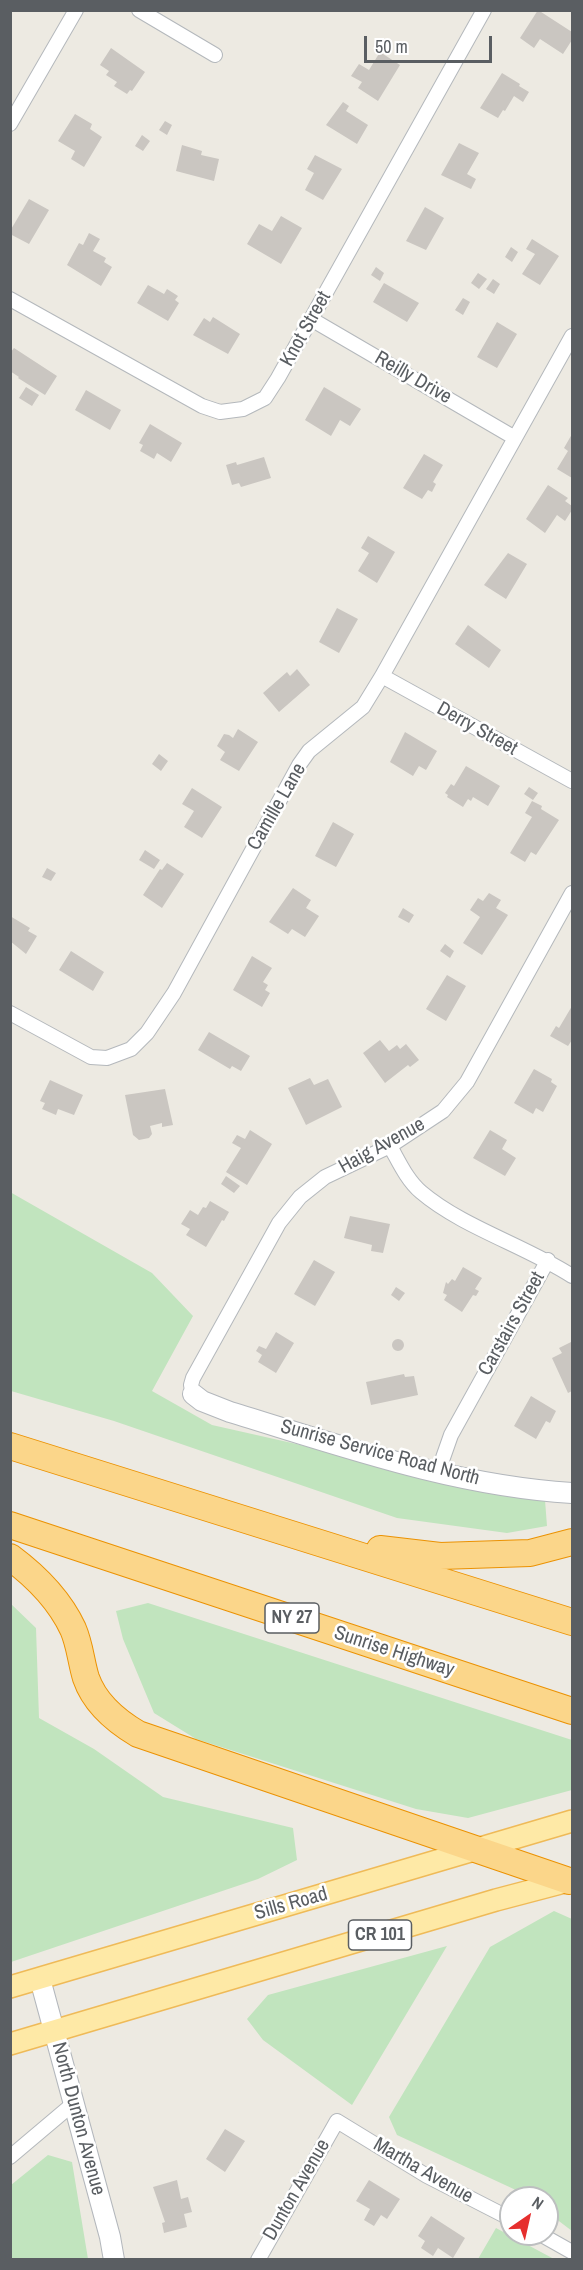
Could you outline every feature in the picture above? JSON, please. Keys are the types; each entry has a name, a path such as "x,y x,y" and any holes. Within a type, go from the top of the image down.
{"highway":[{"path":"10,1446 573,1622"},
{"name":"Sunrise Highway","path":"10,1525 573,1711"},
{"path":"321,1542 440,1556 530,1553 573,1542"},
{"path":"10,1557 45,1586 55,1599 73,1630 87,1679 102,1706 119,1723 138,1734 572,1880"}],"main road":[{"name":"Sills Road","path":"10,1987 573,1821"},
{"name":"CR 101","path":"10,2044 496,1900 572,1880"}],"street":[{"path":"10,124 76,10"},
{"path":"139,10 214,55"},
{"name":"Knot Street","path":"10,300 202,406 220,412 243,409 264,398 278,378 484,10"},
{"name":"Reilly Drive","path":"311,319 515,438"},
{"name":"Camille Lane","path":"10,1013 91,1057 107,1058 130,1049 147,1033 174,993 299,765 309,751 363,706 382,676 573,336"},
{"name":"Derry Street","path":"382,676 573,781"},
{"name":"Haig Avenue","path":"193,1394 191,1385 193,1378 279,1223 300,1197 325,1178 390,1146 443,1111 467,1082 573,893"},
{"name":"Carstairs Street","path":"390,1146 408,1178 435,1202 450,1212 548,1260 451,1435 438,1472"},
{"path":"548,1260 573,1276"},
{"name":"Sunrise Service Road North","path":"193,1394 202,1401 230,1412 438,1472 511,1486 573,1492"},
{"name":"North Dunton Avenue","path":"40,1979 114,2259"},
{"path":"10,2157 74,2103"},
{"name":"Martha Avenue","path":"337,2121 427,2176 499,2213"},
{"name":"Dunton Avenue","path":"258,2259 337,2121"},
{"path":"559,2244 573,2252"}],"green space":[{"path":"10,1192 152,1273 193,1316 152,1391 212,1425 545,1500 547,1526 507,1533 397,1518 114,1421 11,1391"},
{"path":"10,1603 36,1628 39,1718 94,1749 163,1797 293,1828 297,1860 258,1879 11,1962"},
{"path":"148,1603 572,1740 572,1790 468,1818 416,1809 196,1739 154,1713 123,1639 116,1611"},
{"path":"554,1911 572,1919 572,2231 559,2221 559,2186 507,2186 397,2135 389,2117 490,1947"},
{"path":"447,1946 352,2105 263,2040 247,2019 268,1995"},
{"path":"48,2155 72,2162 88,2259 11,2259 11,2185"},
{"path":"496,2228 499,2230 499,2246 530,2246 554,2259 478,2259"}],"building":[{"path":"538,10 572,32 572,40 563,54 540,39 534,48 520,38"},
{"path":"111,48 145,72 132,91 130,90 127,94 114,86 117,82 106,75 109,71 100,65"},
{"path":"380,52 400,65 378,101 358,88 362,82 351,76 359,64 369,70"},
{"path":"502,73 529,92 523,102 514,96 498,118 480,108"},
{"path":"343,102 349,106 346,111 368,125 357,144 326,125"},
{"path":"75,114 92,124 90,129 102,137 84,167 71,159 75,151 58,141"},
{"path":"165,121 172,125 167,135 159,130"},
{"path":"142,135 150,141 143,151 135,146"},
{"path":"459,143 479,153 467,174 476,179 471,189 441,175"},
{"path":"182,145 202,151 201,155 219,159 214,181 176,171"},
{"path":"315,155 342,169 323,200 305,190 314,173 307,169"},
{"path":"29,199 49,210 29,244 10,234 10,231"},
{"path":"425,207 444,218 426,250 406,241"},
{"path":"281,216 302,228 281,264 247,244 259,224 272,231"},
{"path":"89,233 100,239 93,251 106,258 104,262 112,267 101,286 67,265 79,243 83,245"},
{"path":"532,239 559,256 540,285 522,274 535,254 526,249"},
{"path":"511,247 518,252 512,262 505,257"},
{"path":"376,267 384,273 380,281 371,275"},
{"path":"478,273 487,279 479,289 471,283"},
{"path":"493,279 500,284 494,294 486,289"},
{"path":"384,283 419,303 407,322 373,302"},
{"path":"148,285 164,294 167,289 178,296 175,300 179,303 168,321 137,303"},
{"path":"463,298 470,302 463,315 455,310"},
{"path":"213,317 240,334 228,354 193,335 204,318 210,322"},
{"path":"497,322 517,334 497,368 477,357"},
{"path":"14,348 57,376 45,395 10,371 10,353"},
{"path":"26,387 39,395 32,406 19,398"},
{"path":"324,387 361,409 350,426 340,420 331,436 305,420"},
{"path":"86,390 121,410 110,430 75,410"},
{"path":"150,424 182,443 171,462 157,453 154,459 140,451 143,445 139,443"},
{"path":"572,434 572,478 557,469 568,451 564,448"},
{"path":"424,454 443,465 433,482 436,484 432,492 428,490 422,499 403,488"},
{"path":"264,457 271,478 241,487 239,483 232,485 226,465 236,462 237,465"},
{"path":"548,485 568,498 565,501 572,506 572,510 565,521 557,515 545,533 526,519"},
{"path":"368,536 395,552 377,583 358,571 369,553 361,548"},
{"path":"508,553 527,564 506,599 484,585"},
{"path":"337,608 358,619 339,653 319,642"},
{"path":"468,625 501,650 489,668 455,644"},
{"path":"297,669 310,685 279,712 263,693 287,672 290,676"},
{"path":"238,729 258,742 239,771 220,760 225,752 217,746 224,734 233,738"},
{"path":"405,732 437,751 426,770 419,766 413,776 390,762"},
{"path":"159,754 168,761 161,771 152,764"},
{"path":"466,766 500,786 488,806 473,797 471,801 468,799 463,807 447,797 445,793 451,784 454,786"},
{"path":"529,787 538,793 533,800 524,794"},
{"path":"192,788 222,807 202,838 184,827 194,811 182,804"},
{"path":"532,801 559,820 536,855 531,852 525,862 510,853 532,817 525,813"},
{"path":"333,822 354,834 336,867 315,856"},
{"path":"145,850 160,860 154,869 139,860"},
{"path":"167,863 184,874 162,908 143,895 160,869 162,870"},
{"path":"47,868 56,873 51,881 42,877"},
{"path":"293,888 311,900 306,908 319,916 305,937 292,929 288,934 269,922"},
{"path":"489,893 501,900 496,908 508,915 482,955 463,943 480,917 470,910 478,898 483,901"},
{"path":"403,908 414,915 409,923 398,917"},
{"path":"10,916 30,928 28,931 37,936 26,954 10,941"},
{"path":"445,944 454,951 450,958 440,951"},
{"path":"71,951 104,972 93,991 59,970"},
{"path":"252,956 272,968 263,982 268,985 265,990 270,993 262,1007 233,990"},
{"path":"447,975 466,986 446,1021 426,1009"},
{"path":"572,1006 572,1040 568,1046 550,1036 556,1026 559,1028"},
{"path":"209,1032 250,1056 241,1071 232,1066 230,1069 198,1050"},
{"path":"380,1040 389,1051 397,1045 400,1049 406,1044 419,1060 410,1067 408,1065 385,1083 363,1053"},
{"path":"534,1069 552,1079 551,1082 557,1086 543,1112 536,1108 533,1114 514,1103"},
{"path":"310,1078 314,1085 328,1079 342,1107 306,1125 288,1088"},
{"path":"50,1080 83,1095 74,1115 58,1109 56,1115 42,1109 45,1103 40,1101"},
{"path":"165,1089 173,1125 162,1127 162,1123 150,1126 152,1134 149,1138 139,1140 133,1135 125,1095"},
{"path":"250,1130 272,1144 247,1185 226,1172 241,1148 232,1143 237,1135 245,1139"},
{"path":"490,1130 507,1140 502,1149 516,1158 505,1176 473,1158"},
{"path":"226,1176 240,1186 234,1193 221,1184"},
{"path":"210,1201 229,1212 206,1247 186,1235 190,1229 181,1224 190,1210 198,1215"},
{"path":"350,1216 390,1224 383,1253 371,1251 372,1245 344,1238"},
{"path":"314,1260 335,1272 315,1306 294,1294"},
{"path":"463,1267 482,1278 475,1289 479,1291 476,1296 473,1295 462,1312 444,1300 447,1295 443,1293 446,1282 448,1284 452,1279 455,1281"},
{"path":"396,1287 405,1293 399,1301 391,1295"},
{"path":"276,1332 294,1343 276,1373 258,1362 262,1355 256,1351 259,1346 266,1349"},
{"path":"400,1339 404,1345 400,1351 396,1351 392,1343"},
{"path":"571,1342 572,1391 568,1393 552,1358 562,1353 559,1348"},
{"path":"404,1374 405,1377 414,1376 418,1395 371,1405 366,1382"},
{"path":"531,1396 556,1411 550,1423 546,1421 536,1439 514,1426"},
{"path":"225,2129 245,2141 225,2172 206,2159"},
{"path":"177,2180 181,2199 188,2197 192,2212 184,2214 187,2227 164,2233 162,2223 165,2222 153,2187"},
{"path":"369,2180 400,2199 387,2219 381,2215 374,2226 364,2220 370,2209 356,2201"},
{"path":"431,2216 465,2238 453,2258 438,2248 433,2256 421,2248 425,2241 418,2236"}]}
